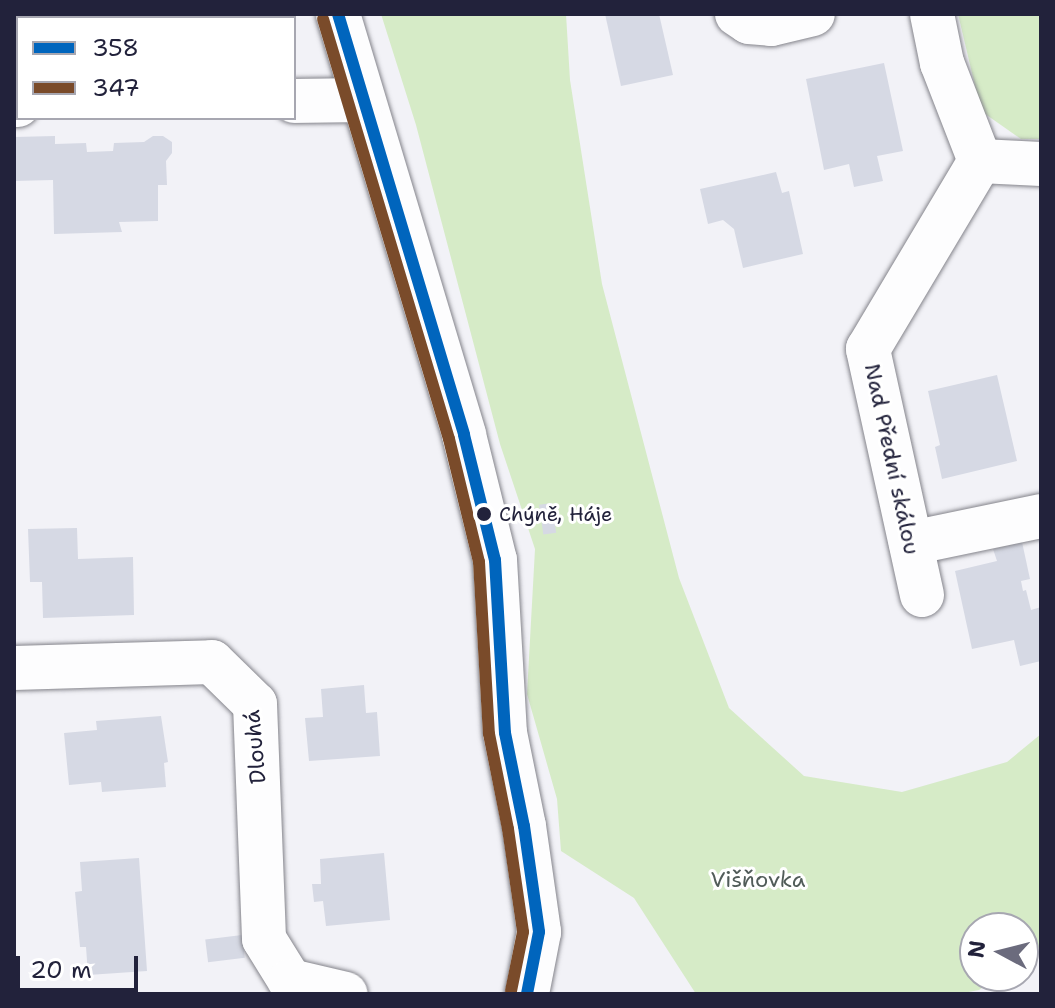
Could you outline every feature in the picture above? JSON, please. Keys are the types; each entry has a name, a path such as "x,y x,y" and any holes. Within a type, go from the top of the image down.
{"street":[{"path":"338,14 464,435 495,560 505,733 524,826 539,932 529,993"},
{"path":"737,14 749,22 771,24 813,14"},
{"path":"932,14 942,63 980,161 1041,164"},
{"path":"296,101 363,100"},
{"name":"Nad Přední skálou","path":"922,595 868,349 980,161"},
{"path":"911,543 1041,516"},
{"name":"Dlouhá","path":"14,668 212,662 255,704 264,939 290,981 346,994"}],"green space":[{"name":"Višňovka","path":"381,14 566,14 570,80 602,284 679,578 729,708 804,776 902,792 1007,762 1041,734 1041,946 1039,947 1039,912 959,912 959,992 968,992 696,994 634,898 561,851 557,799 527,694 535,549 500,444 416,125"},
{"path":"958,14 1041,14 1041,139 1021,139 981,111"}],"building":[{"path":"605,14 659,14 673,75 621,86"},
{"path":"884,63 903,151 877,156 883,181 854,187 849,164 824,170 806,79"},
{"path":"55,136 55,144 86,143 87,152 113,151 114,143 144,142 153,136 163,136 172,142 172,153 166,161 167,185 158,185 158,221 119,222 122,232 54,234 53,180 14,181 14,137"},
{"path":"776,172 782,193 789,191 803,254 743,268 734,229 723,220 708,224 700,189"},
{"path":"997,375 1017,461 942,479 935,447 940,445 928,391"},
{"path":"552,503 556,533 543,535 539,505"},
{"path":"77,528 78,559 133,557 134,615 43,618 42,582 30,582 28,529"},
{"path":"1022,542 1030,579 1021,581 1023,591 1026,590 1031,610 1041,607 1041,661 1020,666 1014,640 972,649 955,571 997,561 993,549"},
{"path":"364,685 366,713 377,712 380,756 309,761 305,718 323,717 321,689"},
{"path":"161,716 168,762 164,763 166,787 102,792 101,782 69,785 64,733 97,730 96,721"},
{"path":"384,853 390,920 326,926 323,901 314,902 312,884 321,884 320,859"},
{"path":"139,858 147,971 88,975 86,947 80,947 75,892 82,891 80,862"},
{"path":"242,935 245,958 208,962 205,940"}],"transit line":[{"name":"358","path":"338,14 464,435 495,560 505,733 524,826 539,932 527,994"},
{"name":"347","path":"323,19 449,439 479,562 489,734 508,829 523,932 511,991"}],"place":[{"name":"Chýně, Háje","path":"484,514"}]}
